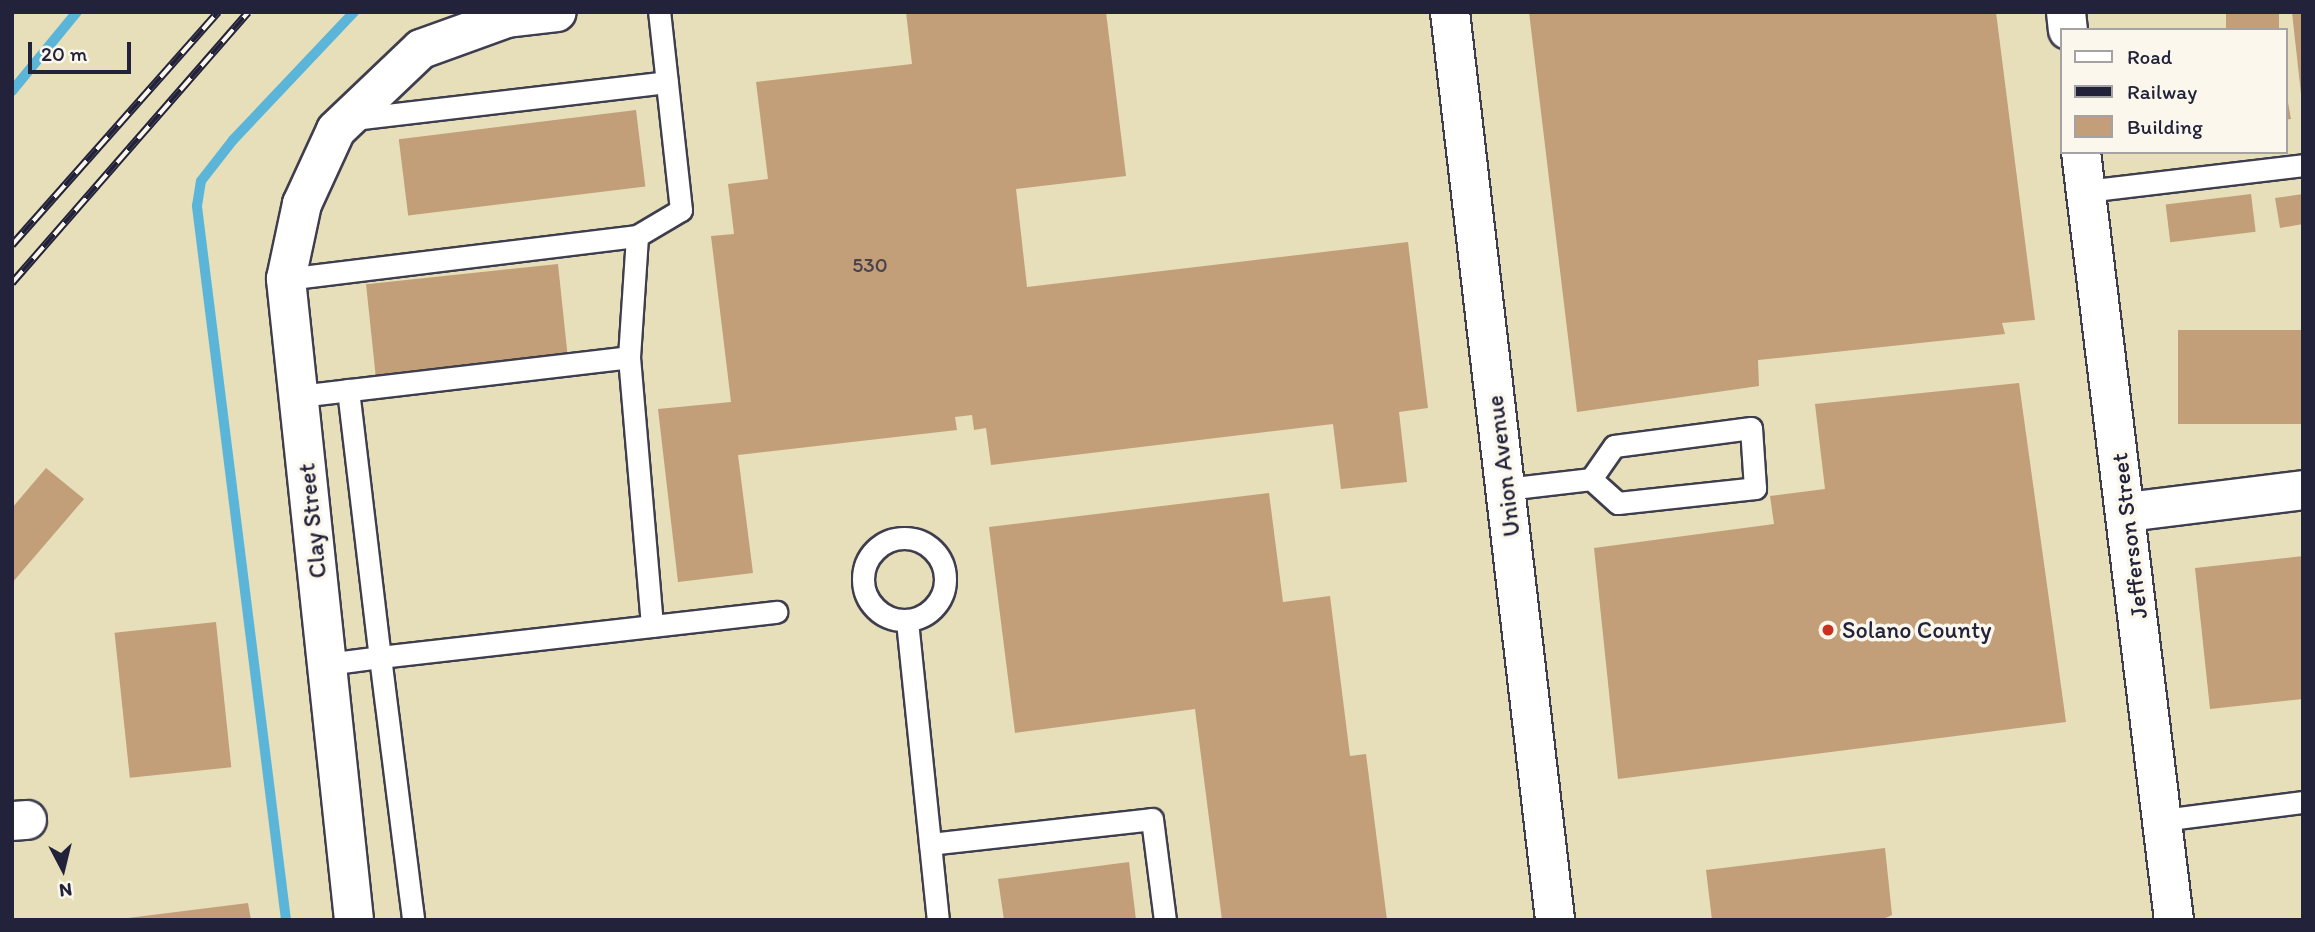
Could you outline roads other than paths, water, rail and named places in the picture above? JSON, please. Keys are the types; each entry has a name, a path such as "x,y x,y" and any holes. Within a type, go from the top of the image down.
{"street":[{"path":"341,125 421,49 507,18 557,12"},
{"name":"Union Avenue","path":"1450,12 1555,920"},
{"name":"Clay Street","path":"341,125 302,204 286,279 354,920"},
{"name":"Jefferson Street","path":"2081,154 2127,512 2174,920"},
{"path":"2127,512 2303,490"}],"lane":[{"path":"286,279 637,236 681,210 659,12"},
{"path":"341,125 667,82"},
{"path":"2086,191 2303,165"},
{"path":"637,236 629,357 652,626"},
{"path":"299,396 629,357"},
{"path":"348,390 413,920"},
{"path":"1506,489 1591,479 1618,503 1755,488 1751,428 1614,446 1591,479"},
{"path":"327,664 776,612"},
{"path":"907,621 939,920"},
{"path":"2162,820 2303,803"},
{"path":"930,844 1152,818 1165,920"}],"waterway":[{"path":"12,91 77,12"},
{"path":"286,920 197,206 201,181 233,140 354,12"}],"railway":[{"path":"12,245 218,12"},
{"path":"12,283 248,12"}],"place":[{"name":"Solano County","path":"1828,630"}]}
